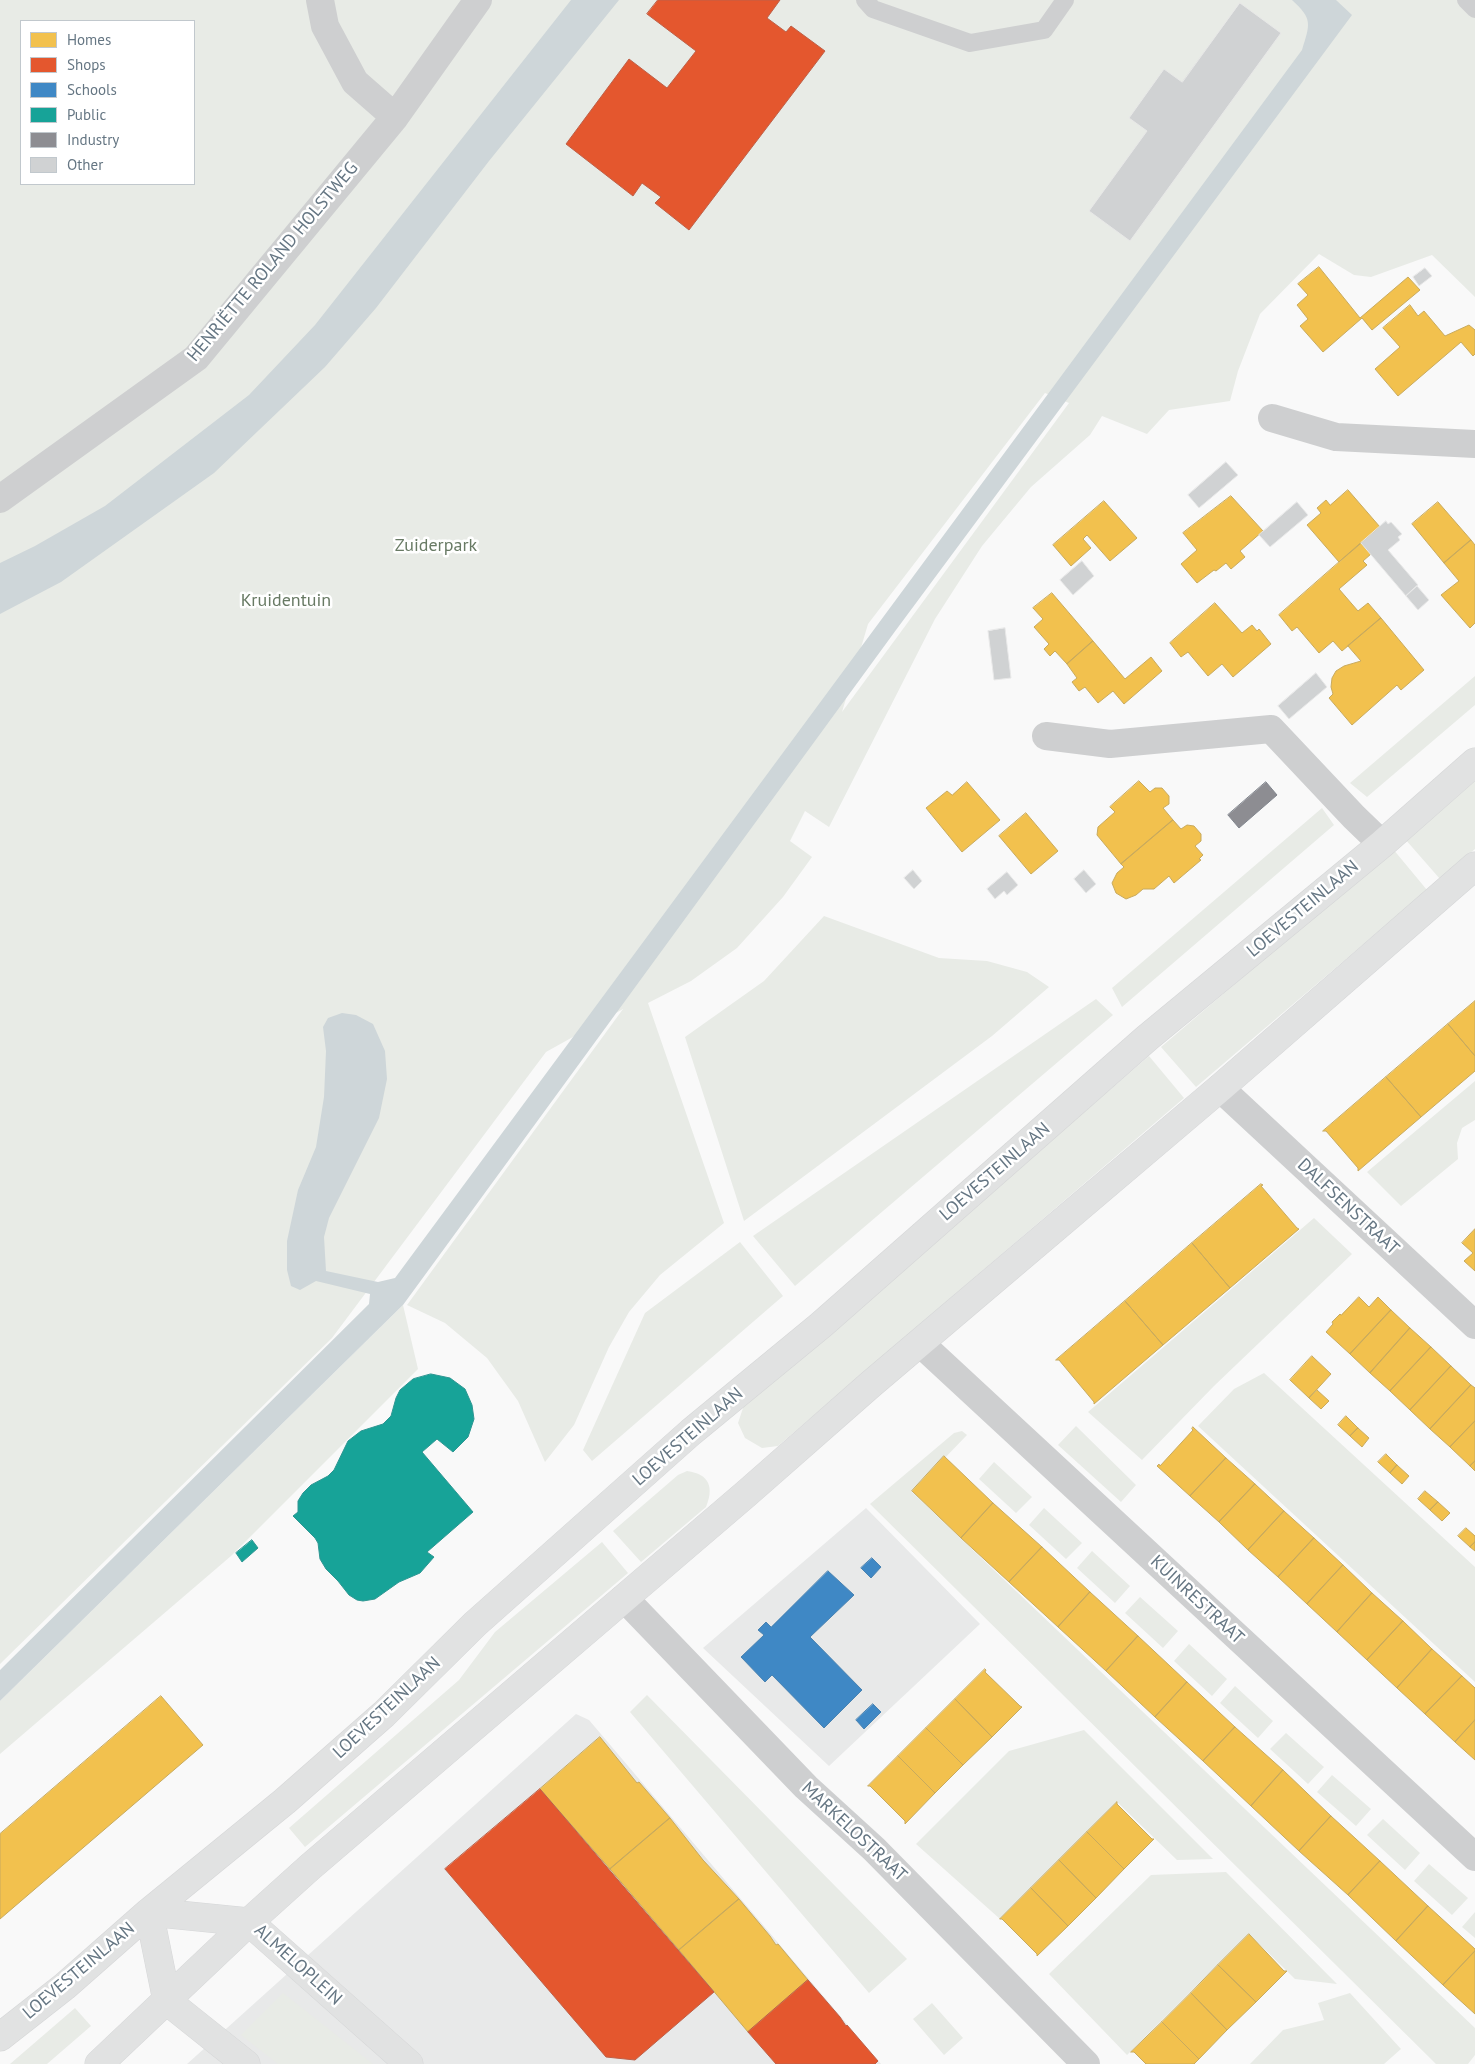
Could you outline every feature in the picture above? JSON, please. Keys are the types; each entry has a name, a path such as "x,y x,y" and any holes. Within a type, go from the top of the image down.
{"main road":[{"name":"LOEVESTEINLAAN","path":"0,2036 65,1986 149,1912 285,1801 377,1720 482,1618 691,1432 821,1326 1147,1038 1382,844 1475,762"},
{"path":"100,2064 249,1922 324,1854 920,1342 1220,1088 1475,866"},
{"name":"ALMELOPLEIN","path":"149,1912 249,1922 409,2064"},
{"path":"149,1912 167,2001 246,2064"}],"street":[{"path":"320,0 325,26 355,82 395,117"},
{"name":"HENRIËTTE ROLAND HOLSTWEG","path":"0,499 196,358 395,117 478,0"},
{"path":"1272,418 1336,437 1475,444"},
{"path":"1046,736 1110,744 1271,729 1354,818 1382,844"},
{"name":"DALFSENSTRAAT","path":"1220,1088 1475,1325"},
{"name":"KUINRESTRAAT","path":"920,1342 1475,1857"},
{"name":"MARKELOSTRAAT","path":"624,1598 806,1787 874,1849 1086,2064"}],"lane":[{"path":"865,0 873,9 970,43 1044,30 1065,0"},
{"path":"1466,0 1475,9"}],"shaded area":[{"path":"571,0 619,0 489,161 376,308 325,367 214,473 61,582 0,614 0,563 35,546 105,506 249,395 315,325"},
{"path":"1292,0 1336,0 1352,15 896,630 403,1305 0,1701 0,1670 369,1304 370,1294 316,1281 300,1290 291,1286 287,1270 287,1241 298,1190 316,1147 324,1097 326,1051 323,1027 328,1018 342,1013 356,1015 373,1024 385,1051 387,1079 379,1118 329,1218 324,1237 326,1271 378,1282 395,1278 1302,50 1308,28 1307,17"},
{"path":"866,1508 980,1624 829,1766 703,1648"},
{"path":"576,1714 589,1720 881,2064 187,2064"}],"green space":[{"name":"Zuiderpark","path":"0,0 1475,0 1475,297 1432,255 1371,277 1354,275 1319,254 1260,314 1238,371 1230,401 1169,410 1147,434 1102,416 1090,435 1031,487 982,546 935,619 829,827 805,811 790,841 812,857 783,897 737,948 691,981 648,1003 724,1223 660,1275 629,1312 609,1347 574,1425 545,1462 518,1401 487,1358 445,1323 407,1305 623,1009 546,1052 332,1338 0,1664","holes":["1045,393 1069,403 842,712 868,624"]},
{"path":"1475,676 1475,705 1367,797 1350,783"},
{"path":"1475,778 1475,849 1440,879 1405,839"},
{"path":"1322,808 1334,825 1122,1007 1112,988"},
{"path":"1393,849 1427,890 1196,1087 1161,1047"},
{"path":"824,916 939,958 987,961 1027,972 1049,987 992,1036 744,1221 685,1037 764,981"},
{"path":"1096,999 1113,1015 795,1286 753,1236"},
{"path":"1149,1056 1184,1098 778,1446 762,1448 745,1438 738,1423 744,1405"},
{"path":"1475,1081 1475,1120 1462,1128 1457,1143 1458,1159 1401,1206 1367,1172"},
{"path":"1314,1218 1352,1254 1214,1386 1142,1460 1088,1412"},
{"path":"740,1242 783,1296 592,1461 583,1450 645,1313"},
{"path":"403,1305 418,1369 231,1556 0,1754 0,1701"},
{"path":"1264,1373 1475,1567 1475,1682 1198,1426 1234,1389"},
{"path":"1076,1426 1136,1485 1121,1502 1058,1445"},
{"path":"962,1431 967,1435 912,1492 1475,2028 1475,2055 1468,2064 1436,2064 870,1504 954,1433"},
{"path":"994,1462 1032,1497 1016,1513 979,1479"},
{"path":"687,1471 701,1475 708,1483 710,1494 706,1507 641,1562 613,1531 678,1475"},
{"path":"1044,1508 1082,1543 1066,1559 1029,1525"},
{"path":"602,1542 628,1573 305,1847 289,1828 459,1680 495,1632"},
{"path":"1092,1551 1130,1586 1115,1603 1077,1568"},
{"path":"1140,1597 1178,1631 1163,1648 1125,1613"},
{"path":"1189,1644 1227,1679 1212,1696 1174,1661"},
{"path":"1235,1686 1273,1721 1258,1738 1220,1703"},
{"path":"647,1695 907,1959 869,1993 630,1712"},
{"path":"1084,1730 1213,1859 1177,1860 1117,1802 1000,1919 916,1844 1009,1751"},
{"path":"1286,1733 1324,1767 1308,1784 1270,1749"},
{"path":"1332,1775 1371,1809 1356,1826 1317,1792"},
{"path":"1383,1819 1420,1853 1405,1870 1367,1835"},
{"path":"1429,1864 1468,1898 1452,1915 1414,1881"},
{"path":"1226,1872 1337,1984 1295,1979 1249,1934 1127,2055 1049,1974 1151,1875"},
{"path":"1475,1912 1475,1938 1462,1927"},
{"path":"283,1993 373,2064 278,2064 241,2035"},
{"path":"1350,1993 1401,2049 1384,2064 1250,2064 1283,2030 1324,2020 1318,2003"},
{"path":"932,2003 963,2038 944,2055 913,2019"},
{"path":"75,2008 91,2026 47,2064 10,2064"}],"building: Homes":[{"path":"1319,267 1360,318 1408,277 1420,290 1372,330 1362,318 1323,352 1300,326 1308,319 1297,305 1308,295 1298,284"},
{"path":"1410,305 1418,316 1424,311 1445,336 1469,325 1475,330 1475,354 1473,356 1461,342 1398,396 1375,369 1400,347 1383,328"},
{"path":"1348,490 1380,527 1339,562 1307,525 1321,513 1317,508 1326,500 1330,505"},
{"path":"1231,496 1263,531 1240,551 1245,557 1231,569 1226,563 1197,583 1181,564 1197,550 1183,533"},
{"path":"1104,501 1137,538 1110,561 1087,535 1083,539 1091,548 1071,566 1053,545"},
{"path":"1438,502 1471,540 1444,563 1412,524"},
{"path":"1471,540 1475,545 1475,623 1470,628 1441,595 1459,581 1444,563"},
{"path":"1361,543 1371,554 1363,561 1367,565 1339,589 1358,611 1368,603 1381,618 1342,651 1333,641 1319,653 1297,627 1292,631 1279,615"},
{"path":"1052,593 1093,641 1067,664 1055,651 1050,656 1044,649 1049,644 1034,627 1043,619 1033,608"},
{"path":"1215,603 1242,633 1252,625 1257,631 1259,629 1271,644 1233,677 1222,664 1208,676 1188,652 1181,657 1170,643"},
{"path":"1381,618 1424,670 1401,690 1397,685 1352,725 1329,698 1333,694 1331,687 1332,678 1336,671 1344,666 1361,661 1348,646"},
{"path":"1093,641 1125,679 1151,657 1162,671 1124,704 1113,691 1098,703 1085,687 1079,691 1072,682 1077,678 1067,664"},
{"path":"1139,781 1150,792 1155,788 1162,788 1169,796 1169,804 1163,808 1173,820 1121,864 1097,835 1098,827 1115,812 1110,807"},
{"path":"967,782 1000,820 962,852 926,808 947,791 952,795"},
{"path":"1026,813 1058,851 1031,874 999,836"},
{"path":"1173,820 1181,829 1187,825 1194,826 1201,834 1201,841 1195,846 1203,855 1199,859 1201,860 1174,883 1169,876 1154,889 1143,889 1136,895 1126,899 1116,893 1112,883 1117,873 1124,867 1121,864"},
{"path":"1475,1001 1475,1056 1448,1024"},
{"path":"1448,1024 1475,1056 1475,1071 1421,1117 1386,1077"},
{"path":"1386,1077 1421,1117 1358,1171 1358,1168 1326,1131 1323,1131"},
{"path":"1261,1184 1299,1229 1230,1288 1192,1243"},
{"path":"1475,1229 1475,1271 1464,1261 1473,1253 1462,1243"},
{"path":"1192,1243 1230,1288 1163,1345 1125,1301"},
{"path":"1359,1297 1369,1307 1378,1297 1391,1310 1350,1354 1326,1332 1333,1324 1332,1322"},
{"path":"1125,1301 1163,1345 1094,1404 1059,1360 1056,1360"},
{"path":"1391,1310 1410,1328 1370,1373 1350,1354"},
{"path":"1410,1328 1431,1347 1390,1391 1370,1373"},
{"path":"1431,1347 1451,1366 1410,1410 1390,1391"},
{"path":"1312,1356 1331,1374 1309,1398 1290,1380"},
{"path":"1451,1366 1471,1385 1430,1429 1410,1410"},
{"path":"1471,1385 1475,1388 1475,1421 1450,1447 1430,1429"},
{"path":"1317,1390 1329,1401 1321,1409 1309,1398"},
{"path":"1346,1416 1358,1428 1350,1436 1338,1425"},
{"path":"1475,1421 1475,1461 1470,1466 1450,1447"},
{"path":"1193,1427 1226,1458 1190,1496 1157,1466 1159,1464 1160,1466 1193,1430"},
{"path":"1358,1428 1369,1438 1362,1447 1350,1436"},
{"path":"1386,1454 1397,1465 1390,1473 1378,1462"},
{"path":"944,1456 993,1503 961,1538 912,1491"},
{"path":"1226,1458 1255,1484 1219,1522 1190,1496"},
{"path":"1475,1461 1475,1471 1470,1466"},
{"path":"1397,1465 1409,1476 1402,1484 1390,1473"},
{"path":"1255,1484 1284,1511 1248,1550 1219,1522"},
{"path":"1425,1491 1438,1502 1430,1510 1418,1499"},
{"path":"1438,1502 1450,1513 1442,1521 1430,1510"},
{"path":"993,1503 1042,1547 1009,1582 961,1538"},
{"path":"1284,1511 1314,1538 1278,1577 1248,1550"},
{"path":"1466,1528 1475,1536 1475,1542 1470,1547 1458,1536"},
{"path":"1314,1538 1343,1565 1307,1604 1278,1577"},
{"path":"1475,1542 1475,1551 1470,1547"},
{"path":"1042,1547 1090,1592 1058,1627 1009,1582"},
{"path":"1343,1565 1372,1593 1337,1632 1307,1604"},
{"path":"1090,1592 1138,1636 1106,1671 1058,1627"},
{"path":"1372,1593 1403,1621 1367,1660 1337,1632"},
{"path":"1403,1621 1432,1649 1397,1688 1367,1660"},
{"path":"1138,1636 1187,1682 1155,1717 1106,1671"},
{"path":"1432,1649 1462,1676 1425,1714 1397,1688"},
{"path":"985,1669 985,1672 1022,1707 992,1737 955,1699"},
{"path":"1462,1676 1475,1688 1475,1720 1455,1742 1425,1714"},
{"path":"1187,1682 1235,1727 1203,1761 1155,1717"},
{"path":"161,1696 203,1745 0,1919 0,1834"},
{"path":"955,1699 992,1737 963,1765 926,1728"},
{"path":"1475,1720 1475,1760 1455,1742"},
{"path":"1235,1727 1283,1770 1251,1806 1203,1761"},
{"path":"926,1728 963,1765 935,1793 898,1756"},
{"path":"600,1737 637,1783 639,1782 670,1818 610,1869 540,1789"},
{"path":"898,1756 935,1793 905,1824 905,1821 868,1786"},
{"path":"1283,1770 1331,1816 1299,1851 1251,1806"},
{"path":"1117,1802 1154,1839 1124,1869 1087,1832"},
{"path":"1331,1816 1380,1861 1348,1895 1299,1851"},
{"path":"670,1818 703,1860 739,1899 679,1950 610,1869"},
{"path":"1087,1832 1124,1869 1096,1898 1059,1860"},
{"path":"1059,1860 1096,1898 1068,1926 1031,1888"},
{"path":"1380,1861 1428,1906 1396,1941 1348,1895"},
{"path":"1031,1888 1068,1926 1037,1956 1000,1919"},
{"path":"739,1899 776,1945 778,1944 808,1980 748,2032 679,1950"},
{"path":"1428,1906 1475,1949 1443,1985 1396,1941"},
{"path":"1249,1934 1284,1971 1287,1971 1256,2002 1218,1965"},
{"path":"1475,1951 1475,2014 1443,1985"},
{"path":"1218,1965 1256,2002 1227,2030 1191,1993"},
{"path":"1191,1993 1227,2030 1199,2059 1162,2022"},
{"path":"1162,2022 1199,2059 1194,2064 1146,2064 1134,2052 1131,2052"}],"building: Shops":[{"path":"658,0 780,0 767,18 786,32 791,26 825,51 689,230 655,203 661,197 642,183 633,196 566,144 629,59 667,88 696,51 647,14"},
{"path":"540,1789 714,1992 635,2060 606,2057 445,1869"},
{"path":"808,1980 878,2061 875,2064 776,2064 748,2032"}],"building: Schools":[{"path":"872,1558 881,1567 871,1578 861,1568"},
{"path":"828,1571 854,1595 810,1637 862,1690 824,1728 772,1675 765,1682 741,1657 764,1635 758,1630 766,1622 771,1627"},
{"path":"873,1704 881,1712 864,1729 856,1720"}],"building: Public":[{"path":"431,1374 450,1378 465,1389 472,1405 474,1419 468,1437 453,1452 437,1439 422,1452 473,1512 427,1552 434,1557 420,1573 399,1582 375,1599 357,1600 349,1595 326,1569 320,1559 318,1543 315,1538 293,1516 298,1512 298,1501 303,1493 311,1485 328,1476 334,1470 348,1441 361,1431 383,1424 391,1416 400,1390 413,1379"},
{"path":"252,1540 258,1548 242,1562 236,1553"}],"building: Industry":[{"path":"1266,782 1277,795 1239,828 1228,815"}],"building: Other":[{"path":"1240,3 1281,33 1130,241 1089,211 1147,131 1129,118 1164,69 1182,82"},
{"path":"1425,268 1432,276 1419,286 1413,277"},
{"path":"1226,462 1238,475 1199,508 1188,495"},
{"path":"1297,502 1308,515 1270,547 1259,535"},
{"path":"1386,521 1388,524 1391,522 1402,534 1398,537 1400,540 1388,550 1418,585 1406,596 1361,543"},
{"path":"1082,561 1094,576 1073,595 1060,580"},
{"path":"1417,586 1429,600 1418,610 1406,596"},
{"path":"1005,628 1011,678 994,680 988,631"},
{"path":"1316,673 1327,687 1289,719 1278,706"},
{"path":"913,870 922,881 914,889 904,878"},
{"path":"1084,870 1096,884 1086,893 1074,879"},
{"path":"1007,872 1018,885 1007,895 1004,891 995,899 987,889"}],"park label":[{"name":"Kruidentuin","path":"286,601"}]}
